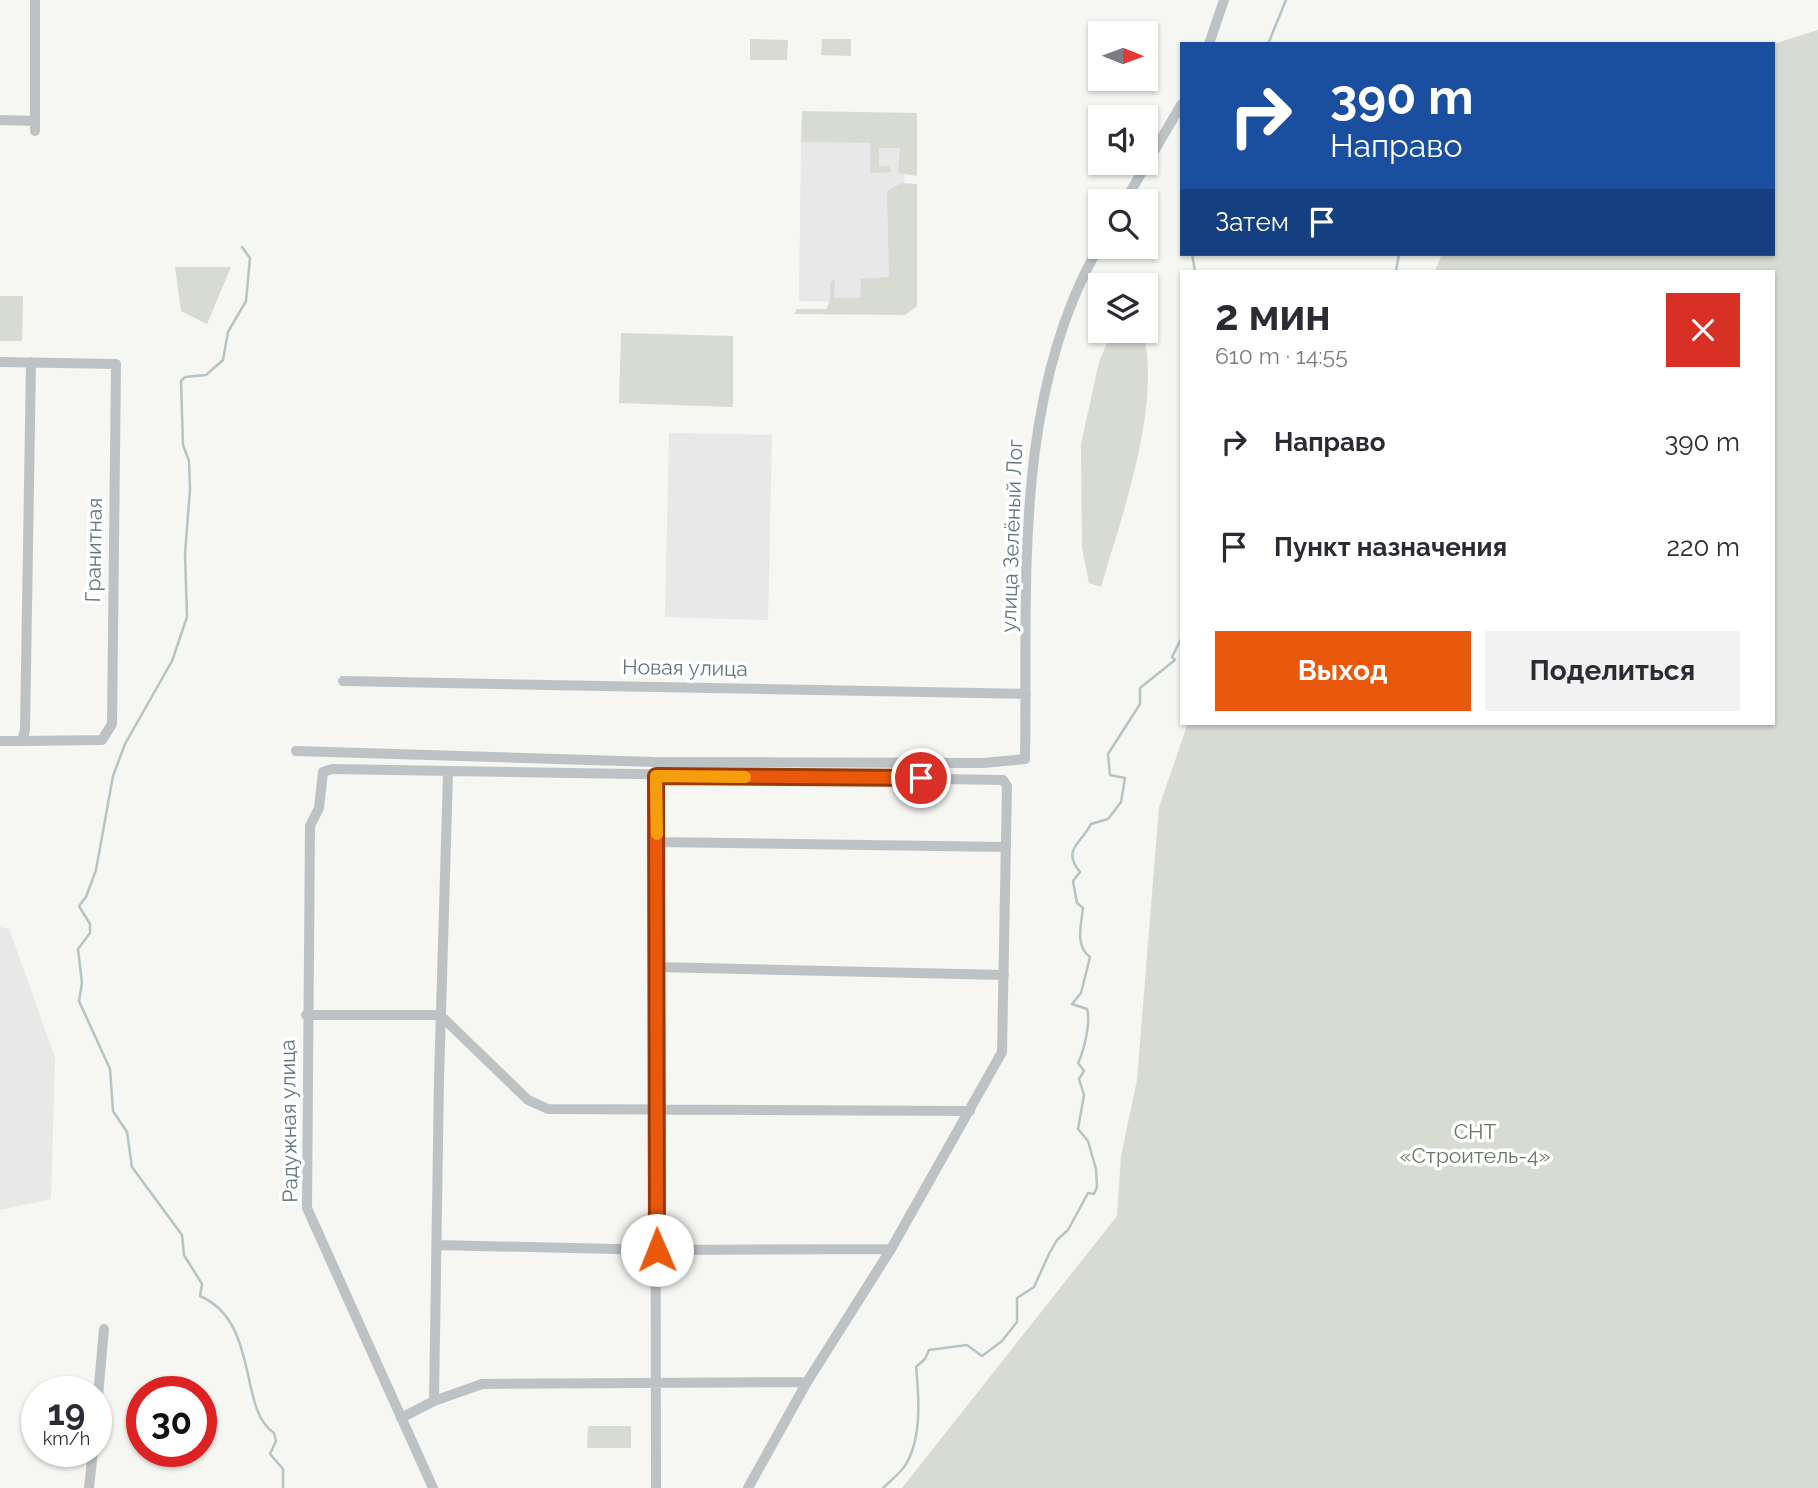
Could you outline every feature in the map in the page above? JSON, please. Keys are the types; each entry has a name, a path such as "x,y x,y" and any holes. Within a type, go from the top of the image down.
{"street":[{"path":"0,120 35,126 36,0"},
{"path":"1210,42 1224,0"},
{"path":"1132,189 1180,107"},
{"name":"улица Зелёный Лог","path":"296,751 653,762 983,763 1025,759 1034,443 1045,385 1070,303 1093,259"},
{"path":"0,362 31,362 22,741 0,741"},
{"name":"Гранитная","path":"22,741 102,740 112,724 116,363 31,362"},
{"name":"Новая улица","path":"343,681 1026,694"},
{"name":"Радужная улица","path":"433,1488 307,1208 306,1015 310,826 319,808 323,772 332,769 448,773"},
{"path":"434,1401 440,1015 448,773 1001,779 1007,786 1002,1052 891,1249 807,1382 748,1488"},
{"path":"656,776 656,1488"},
{"path":"657,842 1006,847"},
{"path":"657,967 1004,975"},
{"path":"306,1015 440,1015 538,1105 548,1109 970,1111"},
{"path":"438,1245 657,1250 891,1249"},
{"path":"100,1376 104,1329"},
{"path":"401,1418 434,1401 482,1384 807,1382"},
{"path":"89,1488 91,1467"}],"shaded area":[{"path":"801,142 905,144 902,303 799,301"},
{"path":"669,433 772,435 768,620 665,617"},
{"path":"0,927 9,929 55,1057 51,1199 0,1210"}],"green space":[{"name":"СНТ «Строитель-4»","path":"1818,30 1818,1488 902,1488 1117,1216 1121,1156 1137,1080 1159,807 1187,725 1775,725 1775,270 1435,270 1441,256 1775,256 1775,43"},
{"path":"750,39 788,40 787,60 750,60"},
{"path":"822,39 851,39 851,56 821,55"},
{"path":"802,111 917,113 917,176 898,173 900,148 879,148 879,166 889,166 892,172 870,173 870,143 801,142"},
{"path":"902,183 917,184 917,306 905,315 794,314 797,309 826,309 830,301 830,283 835,278 834,298 860,298 861,279 889,277 887,191"},
{"path":"175,267 231,267 207,324 181,311"},
{"path":"0,296 23,296 22,341 0,341"},
{"path":"621,333 733,336 733,407 619,403"},
{"path":"1107,343 1145,343 1148,360 1144,426 1129,494 1101,587 1089,583 1082,548 1081,444 1099,362"},
{"path":"588,1426 631,1426 631,1448 587,1448"}],"waterway":[{"path":"1269,42 1286,0"},
{"path":"242,247 250,258 246,301 228,332 223,360 206,375 185,377 181,381 183,445 189,461 190,489 185,554 187,617 172,661 125,744 113,776 96,870 86,897 79,906 90,924 90,933 78,949 82,983 79,1001 110,1069 113,1111 127,1132 132,1167 182,1235 184,1255 202,1284 200,1296 219,1308 232,1325 256,1406 263,1422 274,1433 276,1441 270,1454 283,1469 283,1488"},
{"path":"1192,256 1195,270"},
{"path":"1396,270 1399,256"},
{"path":"883,1488 904,1467 915,1442 918,1404 916,1367 925,1359 929,1350 967,1345 982,1356 1002,1341 1017,1322 1017,1298 1034,1287 1057,1240 1068,1230 1088,1193 1094,1194 1097,1187 1096,1169 1088,1141 1078,1129 1084,1095 1079,1079 1084,1071 1078,1063 1086,1036 1088,1014 1087,1009 1072,1004 1081,993 1090,957 1082,947 1080,929 1083,908 1077,903 1073,881 1080,872 1072,857 1075,846 1091,824 1108,819 1121,802 1125,778 1110,775 1108,754 1140,704 1140,688 1175,660 1172,657 1180,641"}],"slow traffic":[{"path":"657,834 656,776 745,777"}],"route":[{"path":"657,1250 656,776 921,778"}]}
